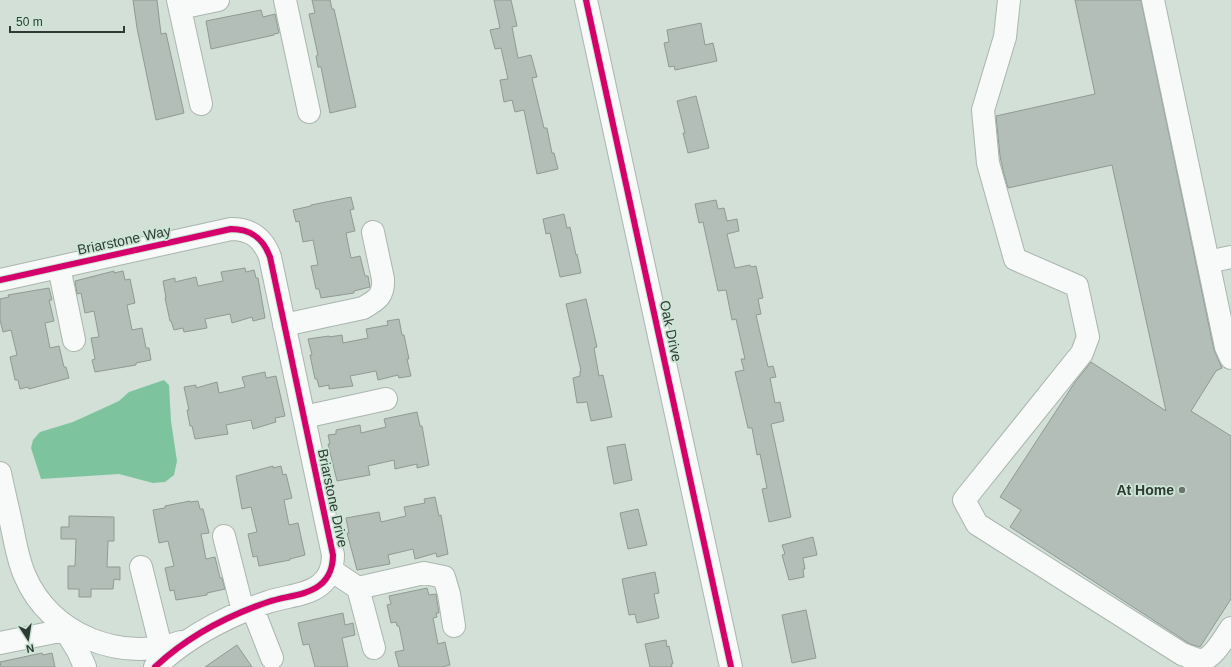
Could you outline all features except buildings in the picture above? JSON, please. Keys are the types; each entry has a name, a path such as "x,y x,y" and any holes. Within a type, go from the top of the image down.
{"street":[{"path":"200,104 179,4 218,0"},
{"path":"285,0 309,112"},
{"name":"Oak Drive","path":"586,0 731,667"},
{"path":"1009,0 1005,37 983,110 988,163 1015,259 1077,286 1088,337 1082,354 964,500 976,524 1182,654 1199,660 1207,659 1231,628"},
{"path":"1154,0 1208,262 1226,314 1226,347 1231,358"},
{"name":"Briarstone Way","path":"0,280 231,229 245,230 253,235"},
{"path":"284,324 363,308 381,295 384,287 383,279 373,232"},
{"name":"Briarstone Drive","path":"253,235 265,245 270,257 333,555 331,570"},
{"path":"1208,262 1231,257"},
{"path":"59,267 74,340"},
{"path":"304,417 386,399"},
{"path":"0,473 18,555 25,577 34,593 64,628 78,651 85,667"},
{"path":"224,536 247,609 272,658"},
{"path":"141,567 158,661"},
{"path":"158,661 191,639 233,615 276,599 306,592 316,588 325,580 331,570 358,588 374,648"},
{"path":"358,588 424,574 444,577 449,594 454,626"},
{"path":"0,643 64,628 105,644 122,648 138,649 158,661"}],"shaded area":[{"path":"164,380 169,385 171,421 177,461 174,475 165,482 153,483 119,474 41,479 31,448 33,440 40,432 73,422 119,401 129,392"}],"cycle path":[{"path":"586,0 731,667"},
{"path":"0,280 231,229 245,231 255,236 264,245 270,257 333,555 331,567 326,579 314,589 302,594 268,602 208,628 180,646 155,667"}],"place":[{"name":"At Home","path":"1182,490"}]}
